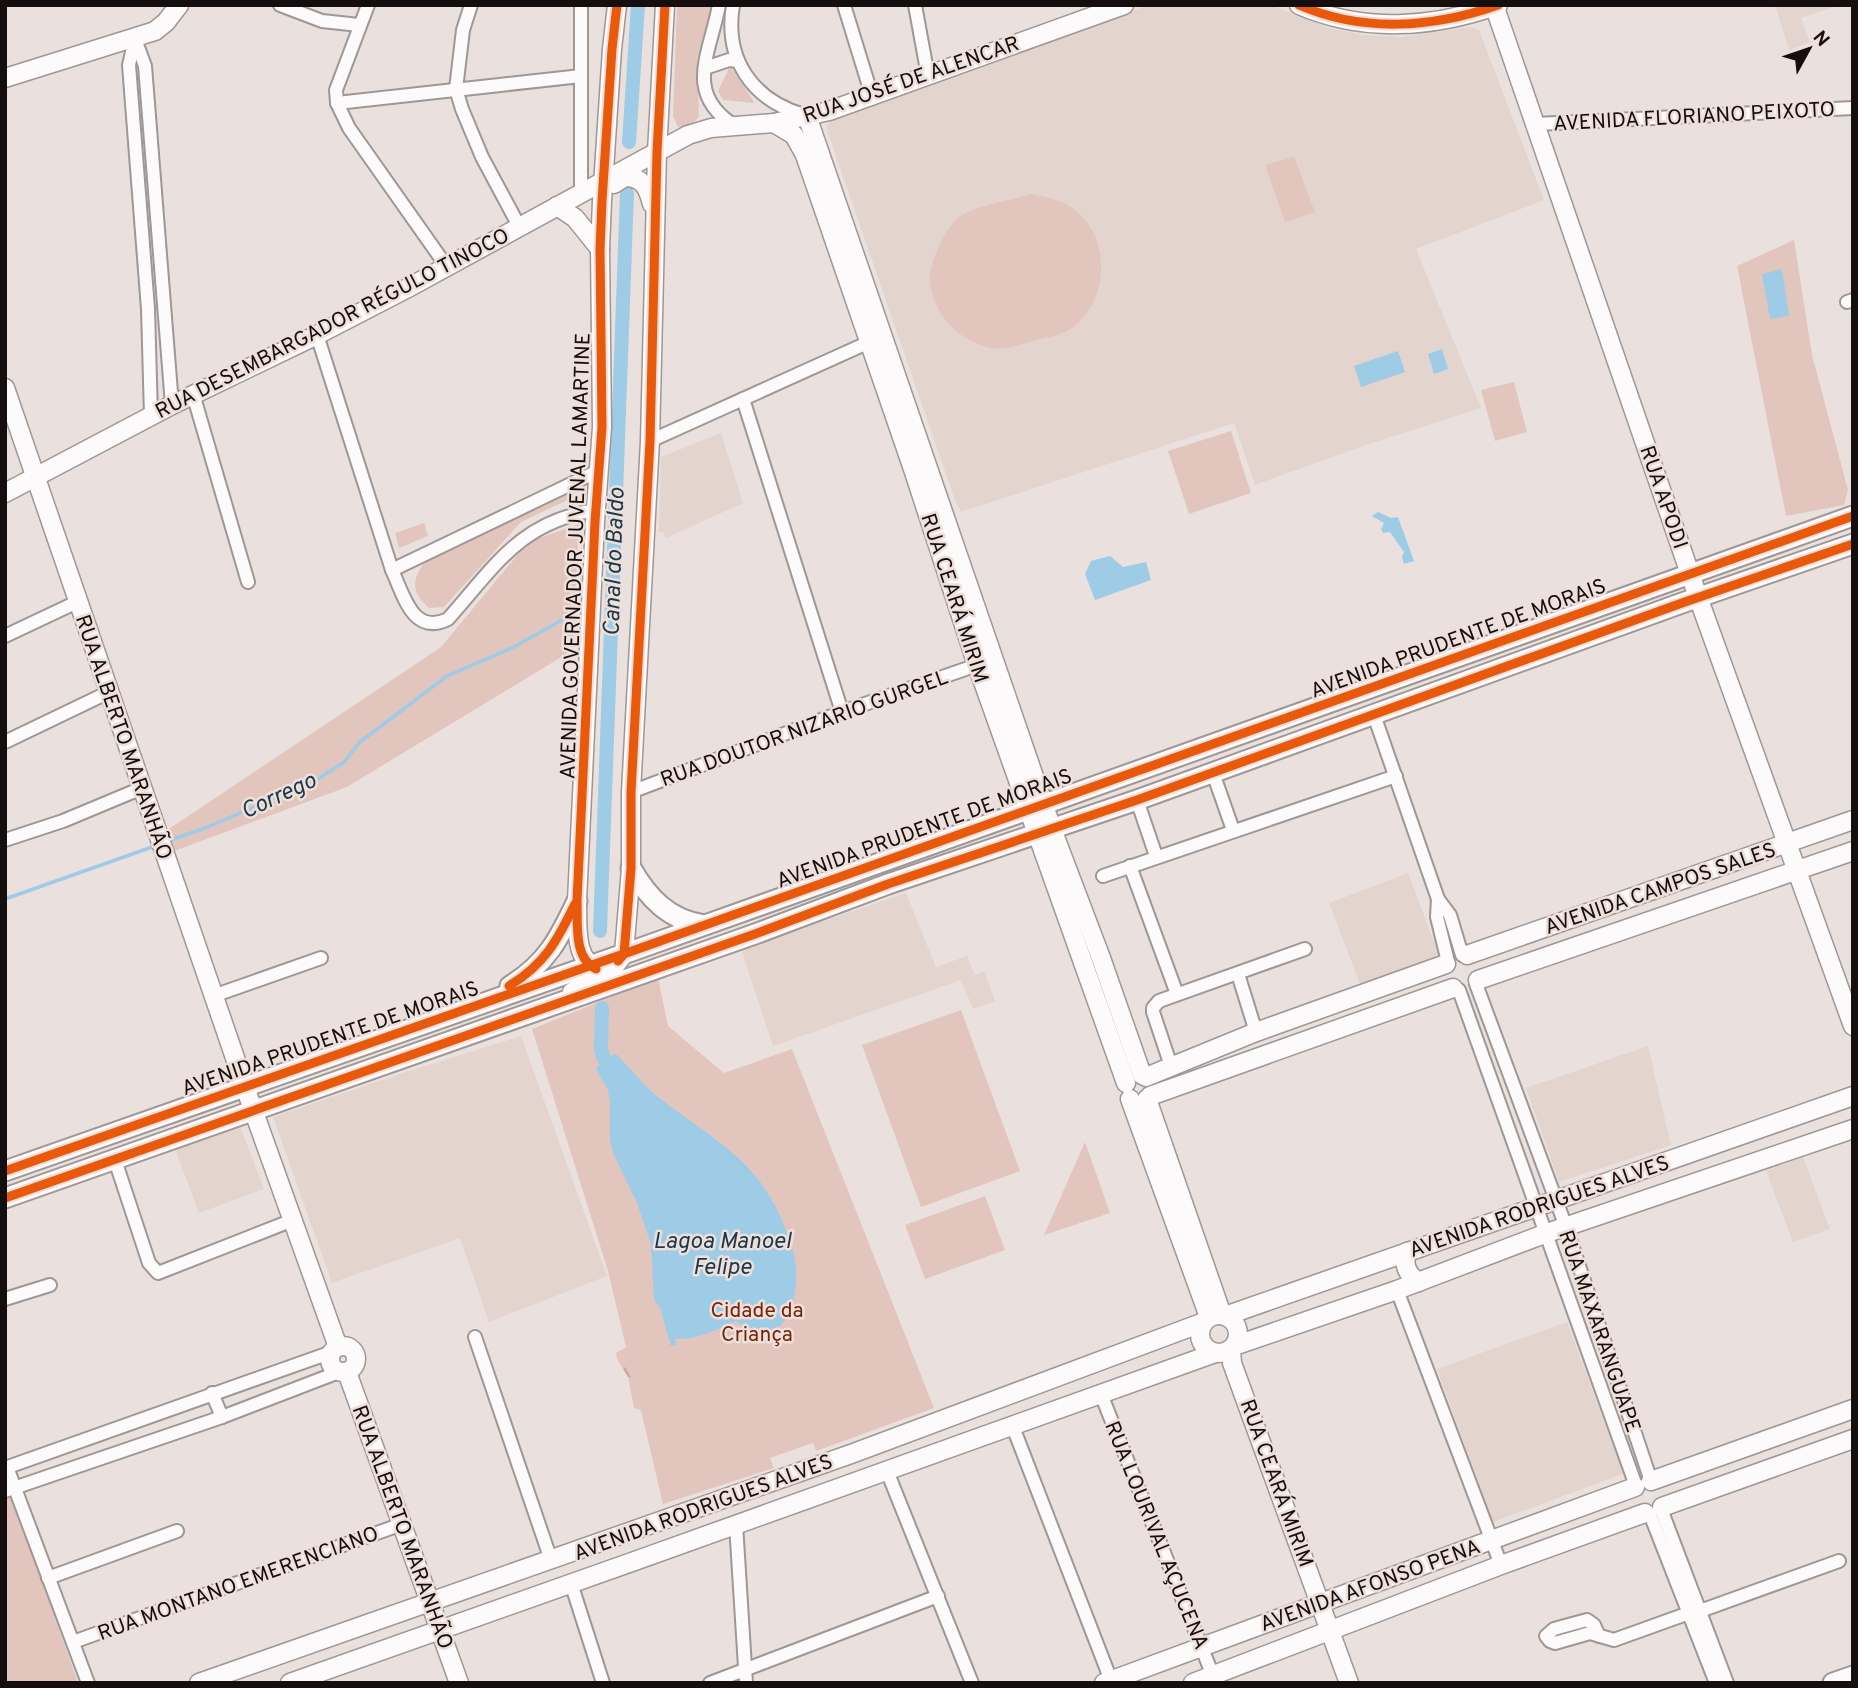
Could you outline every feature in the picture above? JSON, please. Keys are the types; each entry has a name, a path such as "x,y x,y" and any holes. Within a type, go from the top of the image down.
{"main road":[{"path":"5,78 155,31 166,22 178,5"},
{"name":"AVENIDA GOVERNADOR JUVENAL LAMARTINE","path":"596,969 580,950 577,901 603,375 600,249 602,201 617,5"},
{"path":"624,954 631,868 631,792 650,441 657,152 665,5"},
{"name":"RUA JOSÉ DE ALENCAR","path":"657,152 701,130 774,123 872,96 1124,5"},
{"path":"1299,5 1319,14 1344,20 1395,25 1439,20 1495,6"},
{"name":"RUA APODI","path":"1495,6 1690,573 1853,1026"},
{"name":"RUA CEARÁ MIRIM","path":"807,116 977,665 1036,807"},
{"name":"RUA CEARÁ MIRIM","path":"774,123 789,131 801,145 876,339 1036,807 1140,1088 1215,1317"},
{"name":"RUA DESEMBARGADOR RÉGULO TINOCO","path":"5,493 192,394 317,335 657,152"},
{"path":"602,201 618,180 635,177 649,193 655,221"},
{"path":"557,206 575,218 600,249"},
{"name":"RUA ALBERTO MARANHÃO","path":"5,388 213,996 293,1220 335,1349 348,1347 355,1355 354,1365 343,1372 402,1524 459,1683"},
{"name":"AVENIDA PRUDENTE DE MORAIS","path":"5,1171 476,1005 596,969 624,954 942,839 1853,516"},
{"name":"AVENIDA PRUDENTE DE MORAIS","path":"5,1198 888,884 1137,800 1853,544"},
{"path":"1453,659 1462,683"},
{"path":"1274,723 1283,748"},
{"name":"AVENIDA CAMPOS SALES","path":"1140,1088 1171,1066 1256,1032 1853,820"},
{"path":"888,884 889,874 895,868 942,839"},
{"name":"AVENIDA CAMPOS SALES","path":"1140,1088 1467,986 1853,851"},
{"path":"631,868 646,892 662,908 682,920 705,925"},
{"path":"476,1005 539,965 557,942 577,901"},
{"path":"1616,903 1626,929"},
{"path":"1456,959 1477,962 1480,974 1467,986 1446,981 1456,959"},
{"path":"534,1011 596,969 621,976 643,973"},
{"name":"AVENIDA RODRIGUES ALVES","path":"199,1683 225,1679 511,1574 549,1553 569,1554 851,1454 1215,1317 1853,1096"},
{"path":"1763,1127 1774,1156"},
{"name":"AVENIDA RODRIGUES ALVES","path":"290,1683 1013,1427 1095,1395 1227,1353 1547,1233 1853,1129"},
{"path":"1679,1157 1689,1185"},
{"path":"1407,1252 1407,1269 1411,1277 1419,1282"},
{"path":"1384,1260 1394,1271 1397,1290"},
{"path":"1215,1317 1235,1323 1238,1328 1239,1334 1227,1353 1209,1350 1201,1340 1200,1334 1215,1317"},
{"name":"RUA CEARÁ MIRIM","path":"1227,1353 1349,1683"},
{"path":"1080,1369 1095,1395"},
{"name":"AVENIDA AFONSO PENA","path":"1109,1682 1643,1483 1853,1409"},
{"name":"AVENIDA AFONSO PENA","path":"1194,1683 1501,1565 1853,1439"},
{"path":"851,1454 850,1468 862,1479"},
{"path":"1643,1483 1661,1486 1664,1491 1665,1497 1654,1511 1640,1511 1633,1503 1632,1492 1643,1483"},
{"path":"703,1507 713,1513 714,1525 710,1533"},
{"path":"569,1554 582,1564 574,1581"},
{"path":"511,1574 507,1580 509,1587 514,1596 524,1600"},
{"path":"1833,1683 1853,1676"}],"street":[{"path":"280,5 323,21 359,25"},
{"path":"368,5 339,80 337,103 349,128 447,267"},
{"path":"471,5 462,39 456,89 482,157 519,226"},
{"path":"581,5 581,192"},
{"path":"719,5 705,68 704,89 706,97 718,114 735,126"},
{"path":"733,5 730,34 738,61 757,89 770,100 807,116"},
{"path":"844,5 872,96"},
{"path":"915,5 928,76"},
{"path":"135,39 145,66 172,405"},
{"path":"135,39 129,65 148,309 151,416"},
{"path":"705,68 729,60 738,61"},
{"path":"337,103 581,76"},
{"name":"AVENIDA FLORIANO PEIXOTO","path":"1536,124 1853,108"},
{"path":"136,159 153,158"},
{"path":"148,309 166,307"},
{"path":"317,335 392,570 414,615 424,622 435,625 448,619 509,550 528,534 557,520 596,510"},
{"path":"650,441 876,339"},
{"path":"192,394 248,582"},
{"path":"743,399 842,712"},
{"path":"392,570 598,471"},
{"path":"5,636 77,602"},
{"name":"RUA DOUTOR NIZARIO GURGEL","path":"631,792 842,712 977,665"},
{"path":"5,742 108,692"},
{"path":"1374,715 1438,899 1450,915 1456,959"},
{"path":"1213,773 1233,830"},
{"path":"1103,876 1396,776"},
{"path":"5,840 63,821 142,788"},
{"path":"1137,800 1156,856"},
{"path":"1130,866 1177,994"},
{"path":"1171,1066 1153,1008 1159,1001 1306,949"},
{"path":"213,996 321,958"},
{"path":"1238,974 1256,1032"},
{"name":"RUA MAXARANGUAPE","path":"1467,986 1566,1227 1643,1483"},
{"name":"RUA MAXARANGUAPE","path":"1467,986 1537,1207 1643,1483"},
{"path":"115,1160 149,1263 158,1273 293,1220"},
{"path":"5,1299 50,1285"},
{"path":"1397,1290 1501,1565"},
{"path":"475,1337 549,1553"},
{"path":"88,1683 10,1489 6,1467 335,1349"},
{"path":"10,1489 222,1418 343,1372"},
{"path":"212,1393 222,1418"},
{"name":"RUA LOURIVAL AÇUCENA","path":"1095,1395 1213,1676"},
{"path":"1013,1427 1109,1682"},
{"path":"111,1429 118,1451"},
{"path":"887,1471 972,1683"},
{"path":"1654,1511 1727,1683"},
{"name":"RUA MONTANO EMERENCIANO","path":"73,1643 402,1524"},
{"path":"736,1524 745,1677"},
{"path":"48,1578 177,1531"},
{"path":"1599,1636 1609,1640 1620,1639 1839,1560"},
{"path":"574,1581 603,1683"},
{"path":"710,1683 745,1677 938,1596"},
{"path":"1695,1612 1716,1683"}],"shaded area":[{"path":"1149,5 1271,5 1328,28 1364,35 1402,37 1470,27 1479,30 1544,200 1416,249 1481,408 1255,485 1234,423 961,512 826,127 832,117"},
{"path":"1775,5 1839,5 1801,18 1810,42 1789,50"},
{"path":"721,433 743,503 666,538 663,532 659,533 661,457"},
{"path":"1408,873 1441,960 1362,989 1329,903"},
{"path":"906,893 936,967 967,956 975,975 984,971 995,1001 973,1009 961,980 773,1046 741,949"},
{"path":"521,1036 607,1276 489,1322 460,1238 332,1283 273,1117"},
{"path":"1648,1046 1671,1145 1559,1182 1526,1088"},
{"path":"240,1126 264,1189 199,1213 175,1149"},
{"path":"1803,1157 1830,1229 1793,1242 1766,1171"},
{"path":"1567,1322 1623,1474 1493,1522 1437,1369"}],"green space":[{"path":"677,5 712,5 697,59 699,117 690,126 678,127 673,116"},
{"path":"730,66 755,103 723,100 718,91"},
{"path":"1294,157 1315,212 1285,222 1265,165"},
{"path":"1031,194 1066,204 1085,219 1100,251 1099,287 1093,304 1083,318 1069,330 1005,348 982,346 956,331 938,309 930,282 932,264 945,235 961,216"},
{"path":"1794,240 1812,355 1848,490 1844,505 1786,516 1737,266"},
{"path":"1514,382 1527,432 1495,441 1481,390"},
{"path":"1231,431 1251,493 1189,514 1168,451"},
{"path":"574,492 574,497 521,522 444,607 429,608 422,601 415,583 419,571 429,557"},
{"path":"424,523 428,536 399,548 395,533"},
{"path":"579,524 573,650 347,787 174,851 166,831 441,647 528,542"},
{"name":"Cidade da Criança","path":"658,978 668,1026 724,1073 792,1049 934,1408 816,1451 813,1443 770,1458 774,1468 663,1504 608,1271 532,1029"},
{"path":"961,1010 1020,1171 921,1207 862,1045"},
{"path":"1085,1142 1110,1213 1044,1235"},
{"path":"985,1196 1005,1250 925,1279 905,1225"},
{"path":"628,1346 645,1411 634,1408 628,1377 617,1359 616,1353"},
{"path":"12,1497 78,1683 5,1683 5,1500"}],"water":[{"path":"1782,269 1789,316 1770,319 1762,274"},
{"path":"1442,349 1448,369 1434,374 1428,354"},
{"path":"1398,351 1405,372 1361,387 1354,366"},
{"path":"1378,512 1391,518 1398,517 1414,561 1404,564 1404,552 1390,532 1383,533 1381,529 1384,523 1372,516"},
{"path":"1110,556 1123,567 1146,562 1151,580 1095,600 1085,574 1091,561"},
{"name":"Lagoa Manoel Felipe","path":"616,1054 656,1095 739,1159 771,1198 793,1251 796,1277 792,1305 779,1326 768,1332 754,1332 736,1321 699,1336 675,1339 676,1345 671,1346 660,1308 654,1299 651,1244 637,1203 613,1153 608,1090 596,1069 604,1059"}],"waterway":[{"name":"Canal do Baldo","path":"629,142 638,5"},
{"name":"Canal do Baldo","path":"600,931 627,193"},
{"name":"Corrego","path":"165,842 208,827 316,780 343,763 360,742 447,676 514,647 562,620"},
{"name":"Corrego","path":"5,899 155,846"},
{"name":"Canal do Baldo","path":"602,1008 601,1049 604,1059"}],"cycle path":[{"path":"596,969 583,957 580,948 577,901 602,427 602,201 617,5"},
{"path":"618,961 624,954 631,868 631,792 650,441 657,152 665,5"},
{"path":"1299,5 1348,20 1398,24 1448,19 1498,5"},
{"path":"5,1171 635,950 1853,516"},
{"path":"5,1198 755,934 888,884 1137,800 1853,544"},
{"path":"509,986 532,969 549,951 575,904"}]}
